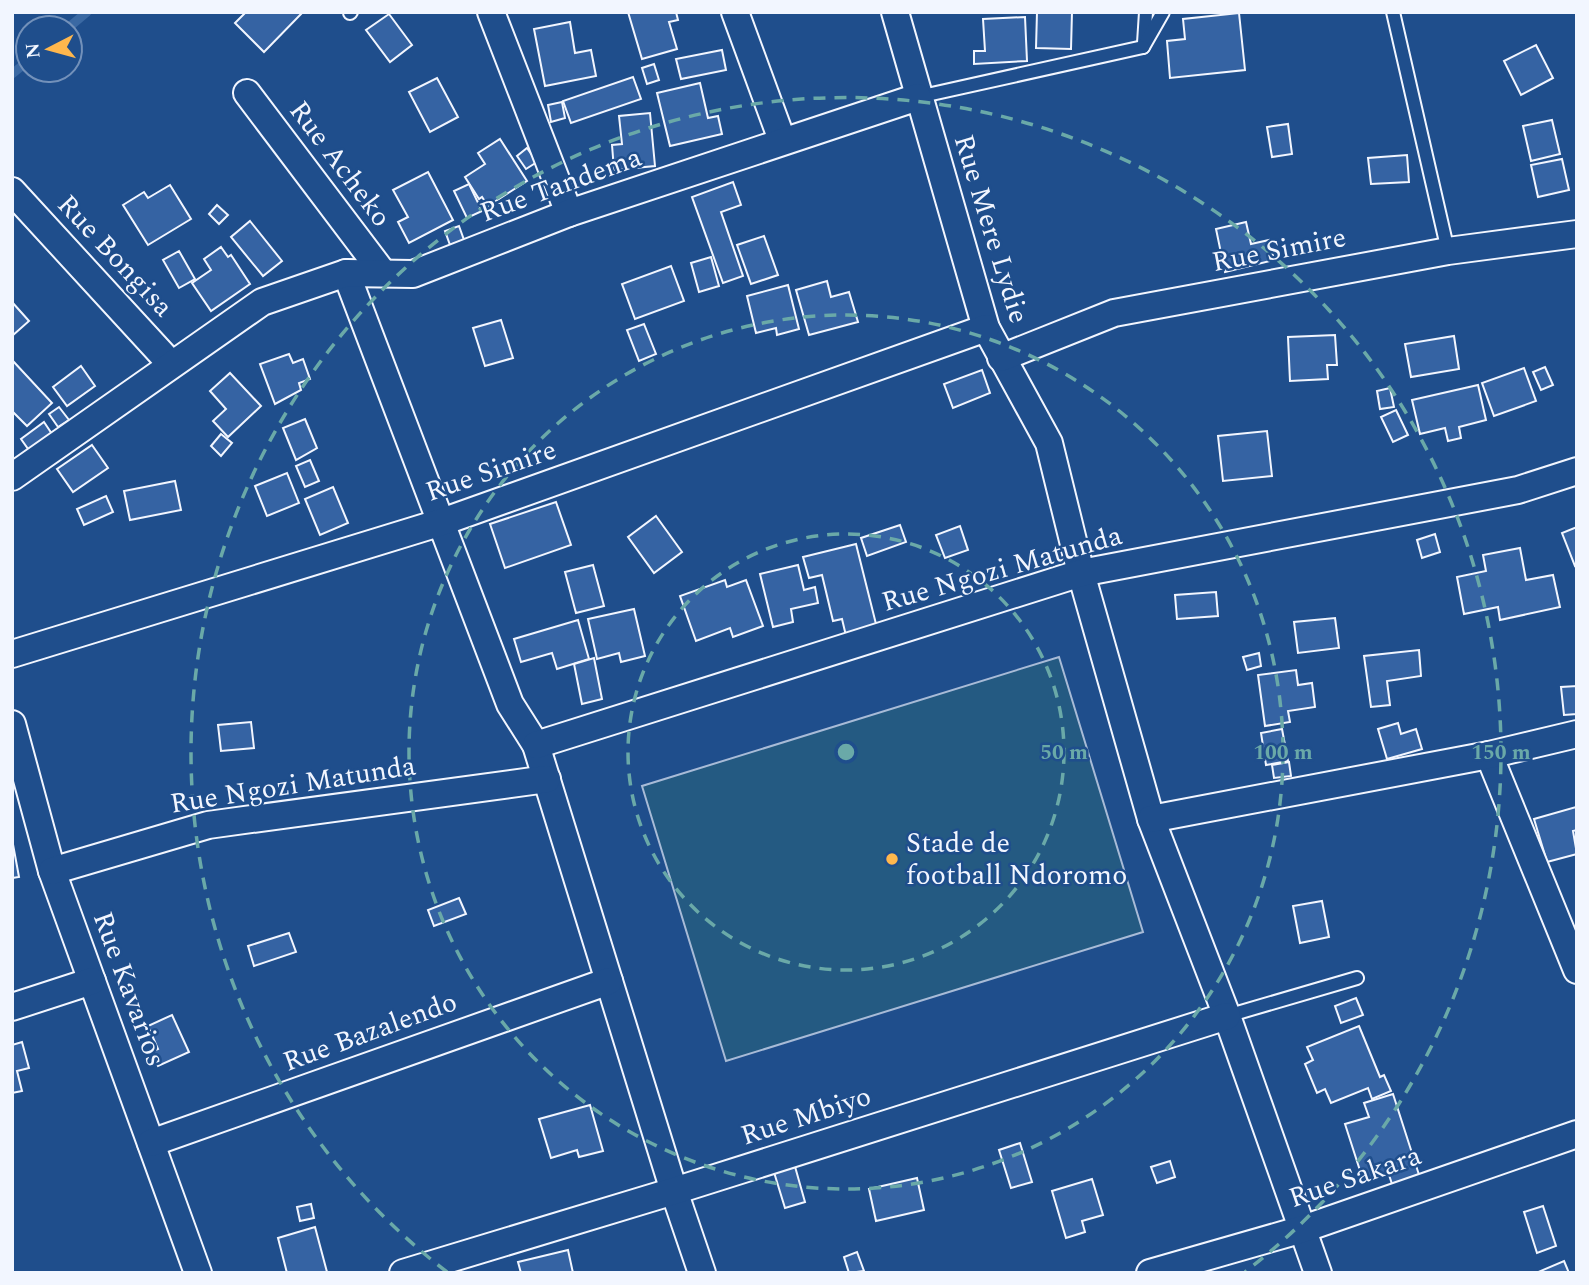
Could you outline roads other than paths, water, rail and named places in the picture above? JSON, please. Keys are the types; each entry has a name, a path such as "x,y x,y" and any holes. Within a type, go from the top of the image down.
{"street":[{"path":"491,12 569,213"},
{"path":"736,12 782,141"},
{"name":"Rue Mere Lydie","path":"895,12 985,328 1049,443 1081,573 1151,819 1227,1016 1318,1273"},
{"name":"Rue Acheko","path":"247,93 383,273"},
{"name":"Rue Tandema","path":"12,477 262,302 346,273 413,274 569,213 918,97"},
{"name":"Rue Bongisa","path":"12,191 171,364"},
{"name":"Rue Simire","path":"1001,358 1114,313 1448,251 1577,234"},
{"path":"346,273 510,704 536,745 674,1191 702,1273"},
{"name":"Rue Simire","path":"12,654 442,522 985,328"},
{"name":"Rue Ngozi Matunda","path":"536,745 1081,573 1518,490 1577,471"},
{"name":"Rue Kavarios","path":"12,724 52,871 198,1273"},
{"path":"1151,819 1489,755 1577,733"},
{"path":"1489,755 1577,970"},
{"name":"Rue Ngozi Matunda","path":"52,871 208,825 547,779"},
{"path":"12,1007 92,981"},
{"name":"Rue Bazalendo","path":"151,1143 609,981"},
{"name":"Rue Mbiyo","path":"403,1273 674,1191 1227,1016"},
{"name":"Rue Sakara","path":"1150,1273 1303,1229 1577,1134"}],"lane":[{"path":"1143,47 1146,12"},
{"path":"1143,47 1163,12"},
{"path":"1393,12 1448,251"},
{"name":"Rue Tandema","path":"918,97 1143,47"},
{"path":"1227,1016 1357,978"}],"place":[{"name":"Stade de football Ndoromo","path":"892,859"}]}
